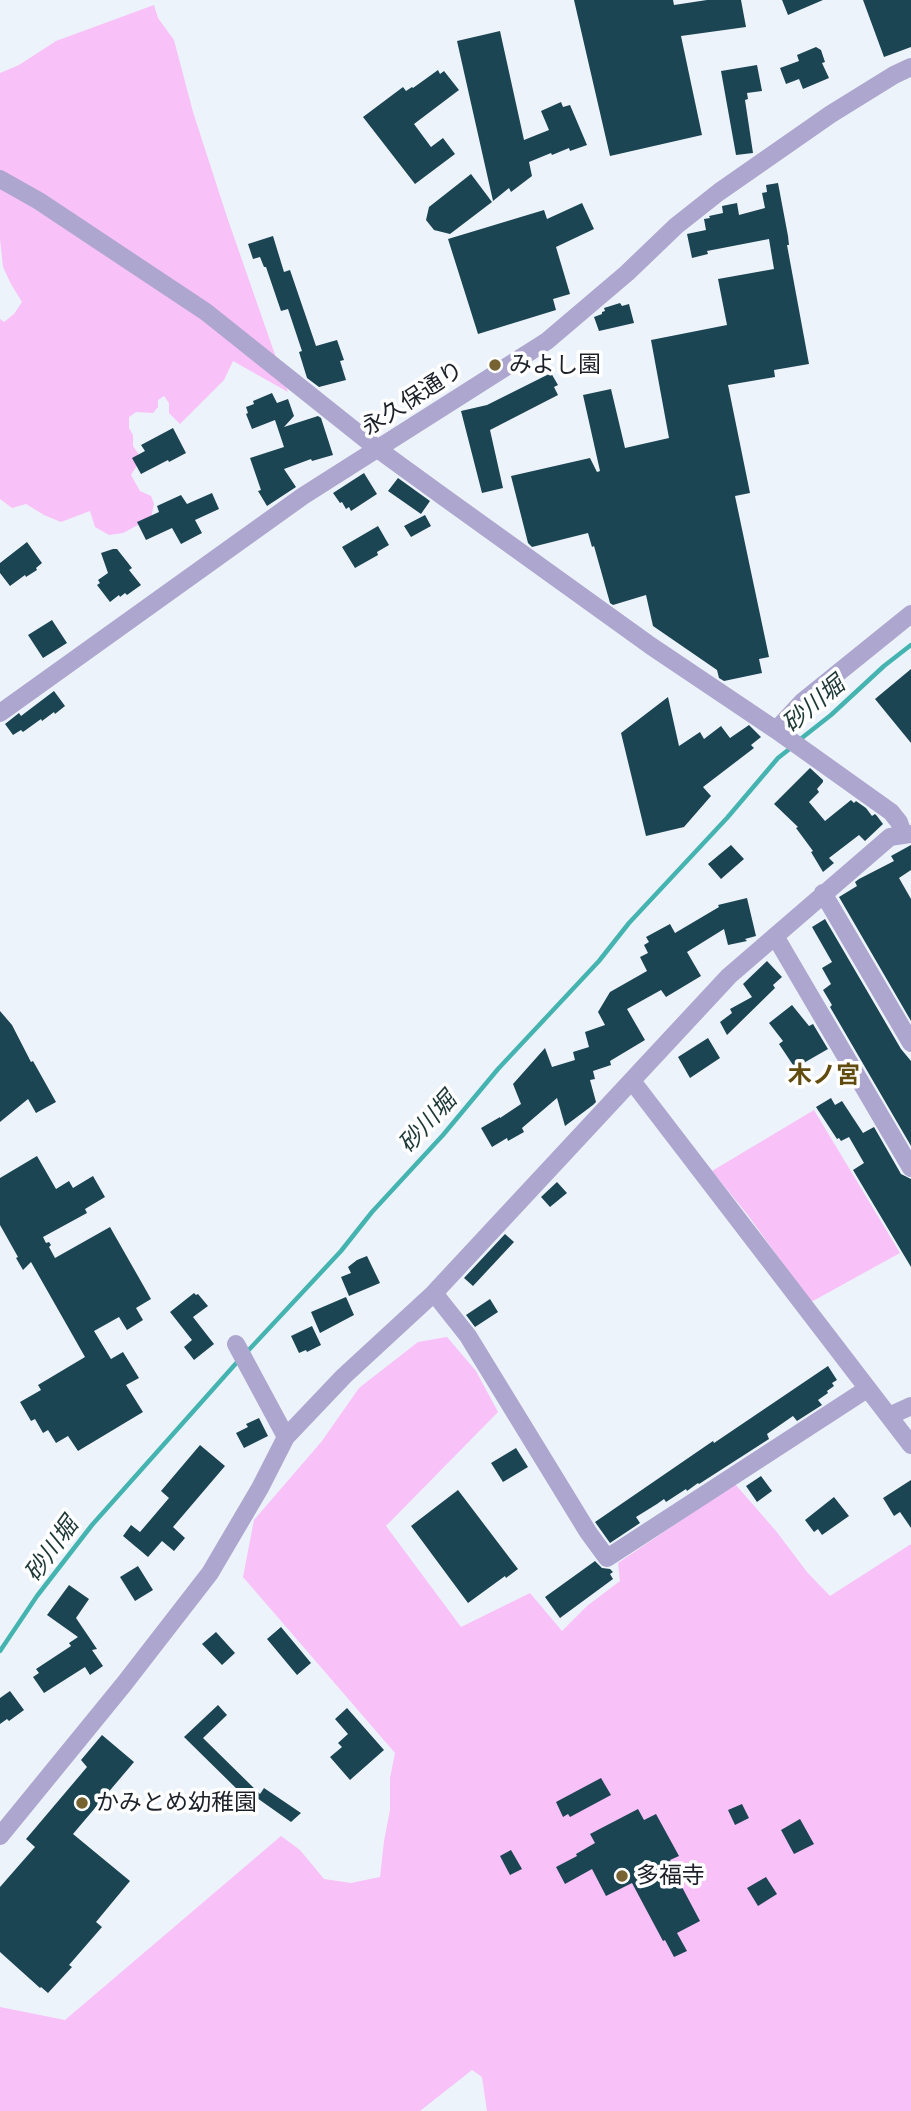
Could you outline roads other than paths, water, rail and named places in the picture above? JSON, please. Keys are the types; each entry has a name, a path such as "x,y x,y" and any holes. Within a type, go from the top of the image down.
{"street":[{"name":"永久保通り","path":"0,713 303,496 547,341 676,226 758,163 859,96 911,67"},
{"path":"0,179 39,201 206,312 379,450 651,646 813,756 891,813 907,834 890,837 729,976 433,1293 344,1376 286,1437 260,1488 210,1573 0,1836"},
{"path":"778,732 802,702 911,614"},
{"path":"823,893 911,1043"},
{"path":"775,936 911,1168"},
{"path":"632,1081 911,1445"},
{"path":"433,1293 468,1336 588,1532 607,1558 867,1389"},
{"path":"236,1345 286,1437"},
{"path":"889,1416 911,1406"}],"waterway":[{"name":"砂川堀","path":"798,741 911,645"},
{"name":"砂川堀","path":"245,1354 341,1251 498,1069 599,961 629,923 727,818 778,758 792,747"},
{"name":"砂川堀","path":"0,1651 37,1596 92,1525 239,1360"}],"place":[{"name":"みよし園","path":"495,365"},
{"name":"かみとめ幼稚園","path":"82,1803"},
{"name":"多福寺","path":"622,1876"}],"district":[{"name":"木ノ宮","path":"824,1076"}]}
